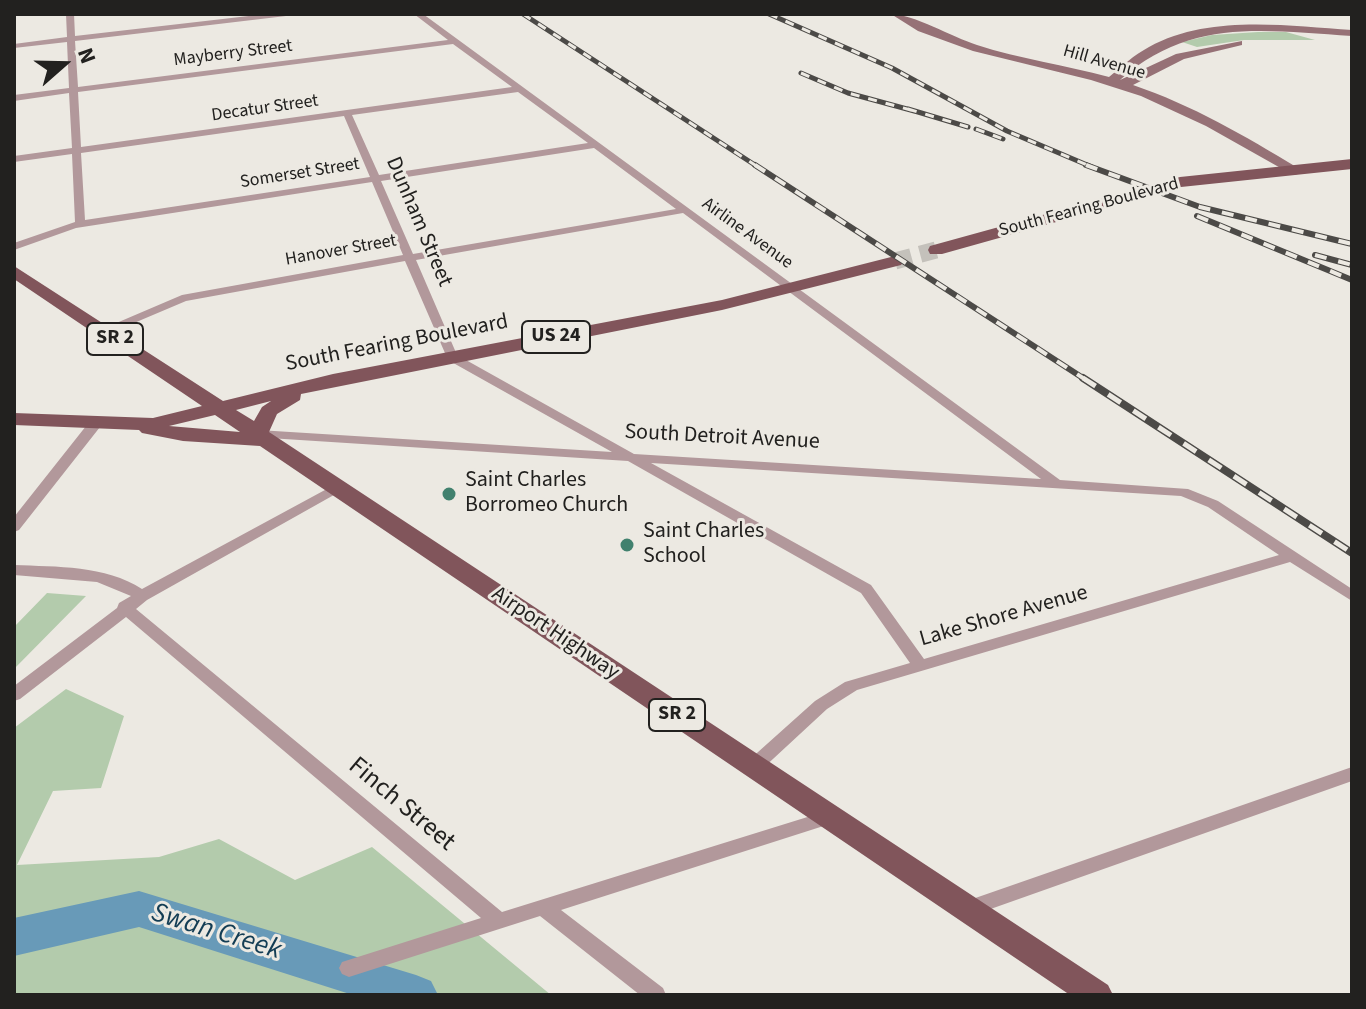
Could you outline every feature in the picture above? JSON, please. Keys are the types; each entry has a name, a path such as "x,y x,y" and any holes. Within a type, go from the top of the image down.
{"main road":[{"name":"South Fearing Boulevard","path":"936,250 1180,182 1352,164"},
{"name":"South Fearing Boulevard","path":"95,424 128,426 161,423 333,380 792,289 895,261"},
{"name":"Airport Highway","path":"14,271 1097,995"},
{"path":"128,426 183,435 263,437 273,406 333,380"},
{"name":"US 24","path":"14,419 95,424"}],"street":[{"path":"70,14 80,224"},
{"path":"14,46 223,18 286,14"},
{"name":"Airline Avenue","path":"418,14 1054,482"},
{"name":"Hill Avenue","path":"896,14 964,44 1117,84 1209,121 1293,171"},
{"path":"1290,30 1312,38 1352,43"},
{"path":"1117,84 1151,50 1181,38 1232,31 1352,33"},
{"path":"1181,38 1178,42 1183,46 1204,49"},
{"name":"Mayberry Street","path":"14,98 455,41"},
{"path":"1117,84 1204,49 1264,41 1352,43"},
{"path":"1186,55 1167,70 1165,84 1209,121"},
{"name":"Decatur Street","path":"14,159 520,89"},
{"name":"Dunham Street","path":"347,113 452,357"},
{"path":"1236,176 1255,163 1246,152 1244,142"},
{"name":"Somerset Street","path":"14,247 80,224 595,145"},
{"name":"Hanover Street","path":"104,332 182,298 685,210"},
{"path":"452,357 866,589 919,664"},
{"path":"14,527 95,424"},
{"name":"South Detroit Avenue","path":"263,437 627,456 1183,492 1213,504 1292,556"},
{"path":"14,695 124,607 336,488"},
{"path":"1292,556 1352,596"},
{"name":"Lake Shore Avenue","path":"754,766 821,705 851,686 1292,556"},
{"path":"14,570 102,578 127,584 142,596"},
{"name":"Finch Street","path":"124,607 499,921"},
{"path":"968,909 1352,774"},
{"path":"349,968 830,817"},
{"path":"543,907 656,995"}],"green space":[{"path":"1286,32 1315,40 1244,40 1197,47 1182,42 1212,35"},
{"path":"47,593 86,596 14,669 14,627"},
{"path":"66,689 124,716 101,788 53,791 17,865 159,857 219,839 295,880 372,847 551,995 14,995 14,728"}],"waterway":[{"name":"Swan Creek","path":"14,937 139,909 416,995"}],"tunnel":[{"path":"895,261 936,250"}],"railway":[{"path":"523,14 758,167"},
{"path":"769,14 892,68 1007,131 1092,167"},
{"path":"801,73 848,93 918,112"},
{"path":"908,109 918,112"},
{"path":"918,112 968,127"},
{"path":"976,129 1003,139"},
{"path":"755,165 1086,380"},
{"path":"1086,165 1200,207 1352,244"},
{"path":"1197,216 1352,280"},
{"path":"1315,255 1352,265"},
{"path":"1083,378 1352,553"}],"place":[{"name":"Saint Charles Borromeo Church","path":"449,494"},
{"name":"Saint Charles School","path":"627,545"}]}
